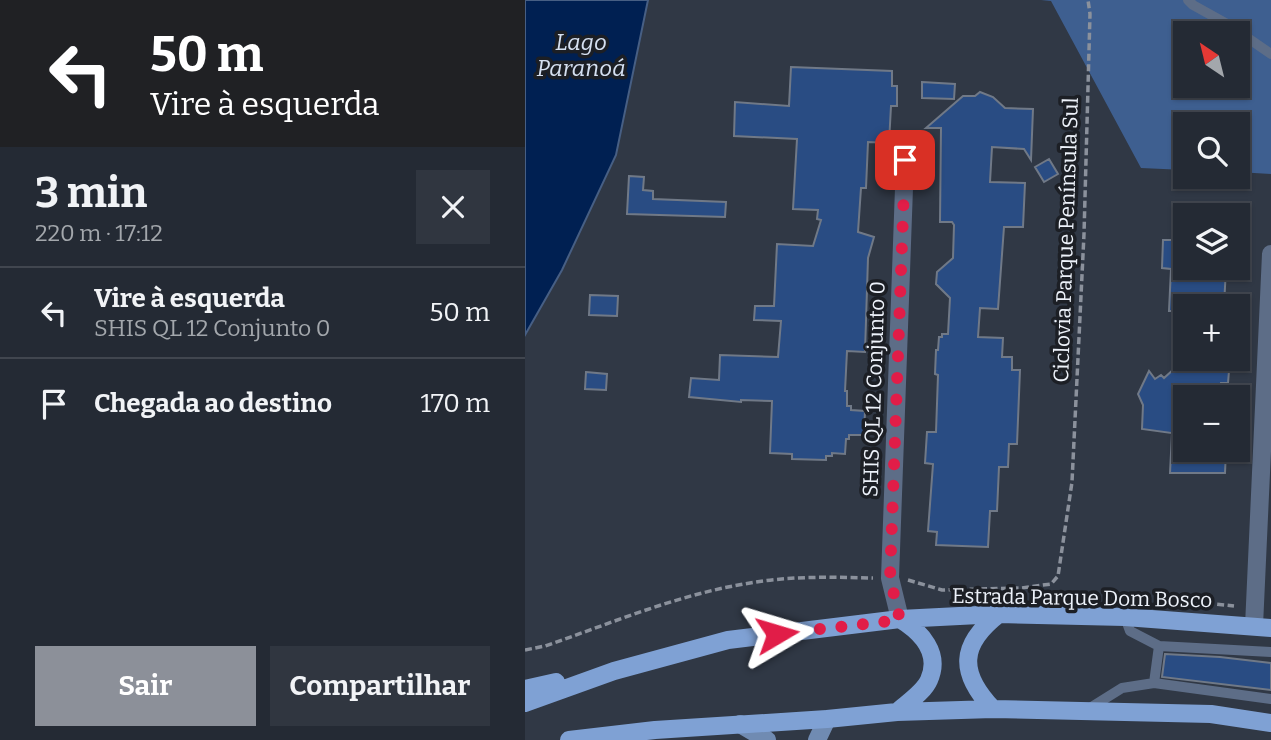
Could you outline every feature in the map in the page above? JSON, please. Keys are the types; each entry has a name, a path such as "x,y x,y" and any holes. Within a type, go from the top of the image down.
{"main road":[{"name":"Estrada Parque Dom Bosco","path":"525,703 614,671 728,640 900,620 999,614 1125,617 1263,627"},
{"path":"993,709 970,678 967,659 973,640 985,625 999,614"},
{"path":"897,712 929,681 933,663 931,650 923,638 915,628 900,620"},
{"path":"525,689 614,671"},
{"path":"569,740 655,730 897,712 993,709 1211,715 1271,723"}],"street":[{"name":"SHIS QL 12 Conjunto 0","path":"900,620 890,578 905,160"},
{"path":"1263,627 1271,254"},
{"path":"817,740 827,719"},
{"path":"740,724 767,740"}],"lane":[{"path":"1188,0 1271,54"},
{"path":"1125,617 1130,631 1159,646 1271,652"},
{"path":"1154,683 1159,646"},
{"path":"1087,710 1122,688 1154,683 1271,699"}],"path":[{"name":"Ciclovia Parque Península Sul","path":"890,578 920,582 942,590 1021,588 1051,584 1058,576 1072,482 1084,234 1090,14 1088,0"},
{"path":"525,650 545,646 688,597 751,583 838,577 890,578"}],"shaded area":[{"path":"1041,0 1271,0 1271,174 1250,173 1250,112 1173,112 1173,169 1141,168 1051,1"}],"water":[{"name":"Lago Paranoá","path":"525,0 648,0 616,155 562,270 525,335"}],"building":[{"path":"791,67 892,71 892,86 897,86 897,106 891,106 889,143 868,142 866,188 861,188 858,232 874,237 868,258 865,352 847,351 845,391 847,406 851,406 851,410 865,411 864,435 849,435 849,439 846,439 845,454 832,453 832,456 826,456 826,460 792,459 792,454 770,453 772,401 741,402 689,397 691,378 719,380 720,355 778,357 781,321 754,320 755,306 774,306 777,244 813,246 821,220 817,219 818,210 793,209 797,139 734,136 735,102 789,106"},
{"path":"922,82 955,84 954,99 922,98"},
{"path":"980,92 993,97 1005,108 1033,109 1031,160 1024,149 992,147 990,182 1025,183 1023,227 1004,227 998,309 980,308 978,337 1003,338 1002,357 1012,357 1012,370 1020,370 1017,444 1009,444 1008,467 999,467 997,511 990,511 988,547 936,545 937,532 928,531 933,464 925,463 927,432 936,432 936,350 939,337 948,334 950,298 936,284 937,272 953,258 954,225 952,222 940,222 941,128 926,128 963,96 975,96"},
{"path":"1049,159 1058,174 1044,182 1035,167"},
{"path":"629,176 644,177 643,190 653,191 653,199 726,202 725,217 627,214"},
{"path":"1163,240 1173,240 1173,280 1225,280 1225,294 1173,294 1173,311 1169,311 1171,269 1162,268"},
{"path":"590,295 618,296 617,316 589,315"},
{"path":"1173,370 1229,371 1228,383 1221,385 1173,385 1173,462 1225,462 1225,473 1170,473 1172,433 1142,429 1143,405 1138,394 1149,371 1155,379 1161,375 1164,378"},
{"path":"586,372 607,374 606,390 585,389"},
{"path":"1165,654 1271,663 1271,690 1162,677"}],"route":[{"path":"777,634 900,620 890,578 905,160"}]}
